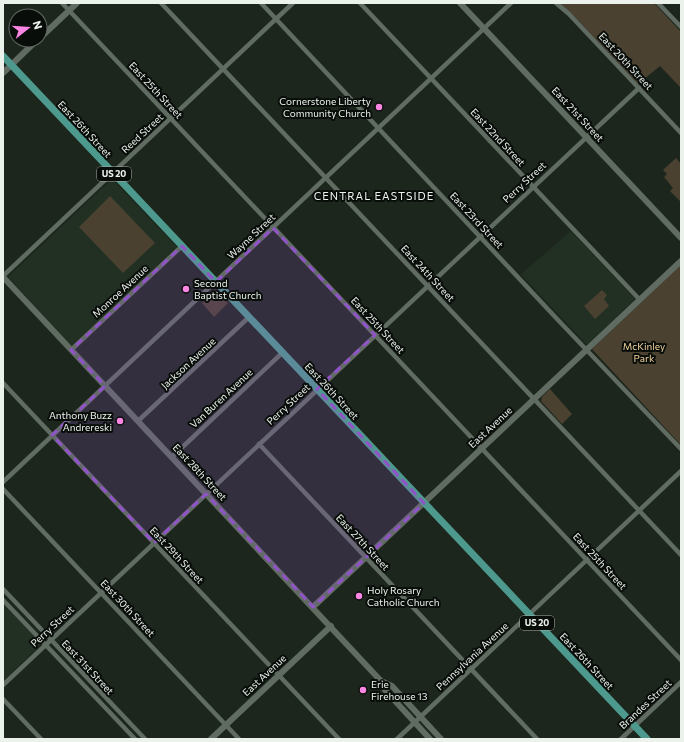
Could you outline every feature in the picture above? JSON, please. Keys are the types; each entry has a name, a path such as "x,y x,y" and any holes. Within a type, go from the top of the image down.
{"main road":[{"name":"East 26th Street","path":"3,56 647,739"}],"street":[{"name":"East 25th Street","path":"62,3 681,660"},
{"path":"48,30 77,3"},
{"name":"East 24th Street","path":"161,3 681,555"},
{"name":"East 23rd Street","path":"261,3 586,350 681,449"},
{"name":"Reed Street","path":"3,277 293,3"},
{"name":"East 22nd Street","path":"360,3 640,300"},
{"name":"East 21st Street","path":"460,3 681,238"},
{"name":"Wayne Street","path":"3,482 511,3"},
{"name":"East 20th Street","path":"556,3 569,14 681,133"},
{"path":"658,3 681,27"},
{"path":"3,73 29,48"},
{"name":"Perry Street","path":"3,685 639,88"},
{"name":"Monroe Avenue","path":"71,350 182,246"},
{"name":"East Avenue","path":"313,607 681,261"},
{"name":"East 28th Street","path":"3,277 331,626 381,681 385,690 430,739"},
{"name":"Jackson Avenue","path":"138,422 249,317"},
{"name":"Van Buren Avenue","path":"172,457 282,353"},
{"name":"East 29th Street","path":"3,382 339,739"},
{"name":"East 27th Street","path":"259,444 537,739"},
{"name":"Pennsylvania Avenue","path":"397,739 681,471"},
{"name":"East 30th Street","path":"3,489 239,739"},
{"name":"East 31st Street","path":"3,589 145,739"},
{"name":"East 31st Street","path":"3,600 136,739"},
{"name":"East Avenue","path":"210,739 331,626"},
{"name":"East 28th Street","path":"381,681 392,686 441,739"},
{"name":"Brandes Street","path":"621,739 681,682"},
{"path":"3,699 41,739"}],"highlighted area":[{"path":"273,228 375,335 317,389 424,503 313,607 206,494 154,543 52,435 105,386 71,350 182,246 216,282"}],"shaded area":[{"path":"112,179 177,247 74,344 71,345 8,277"},
{"path":"571,231 635,299 587,345 521,274"},
{"path":"3,602 42,643 3,681"}],"green space":[{"path":"559,3 654,3 681,32 681,88 660,66 638,84 576,18"},
{"path":"676,158 681,164 681,202 670,191 673,188 664,177 667,174 663,170"},
{"path":"110,196 155,243 123,273 79,227"},
{"name":"McKinley Park","path":"681,265 681,445 592,349"},
{"path":"216,290 228,303 214,317 202,303"},
{"path":"602,290 607,295 604,299 609,306 595,319 584,306"},
{"path":"550,389 572,414 562,424 541,401 542,397"}],"place":[{"name":"Cornerstone Liberty Community Church","path":"379,107"},
{"name":"Second Baptist Church","path":"186,289"},
{"name":"Anthony Buzz Andrereski","path":"120,421"},
{"name":"Holy Rosary Catholic Church","path":"359,596"},
{"name":"Erie Firehouse 13","path":"363,690"}],"district":[{"name":"CENTRAL EASTSIDE","path":"374,196"}]}
